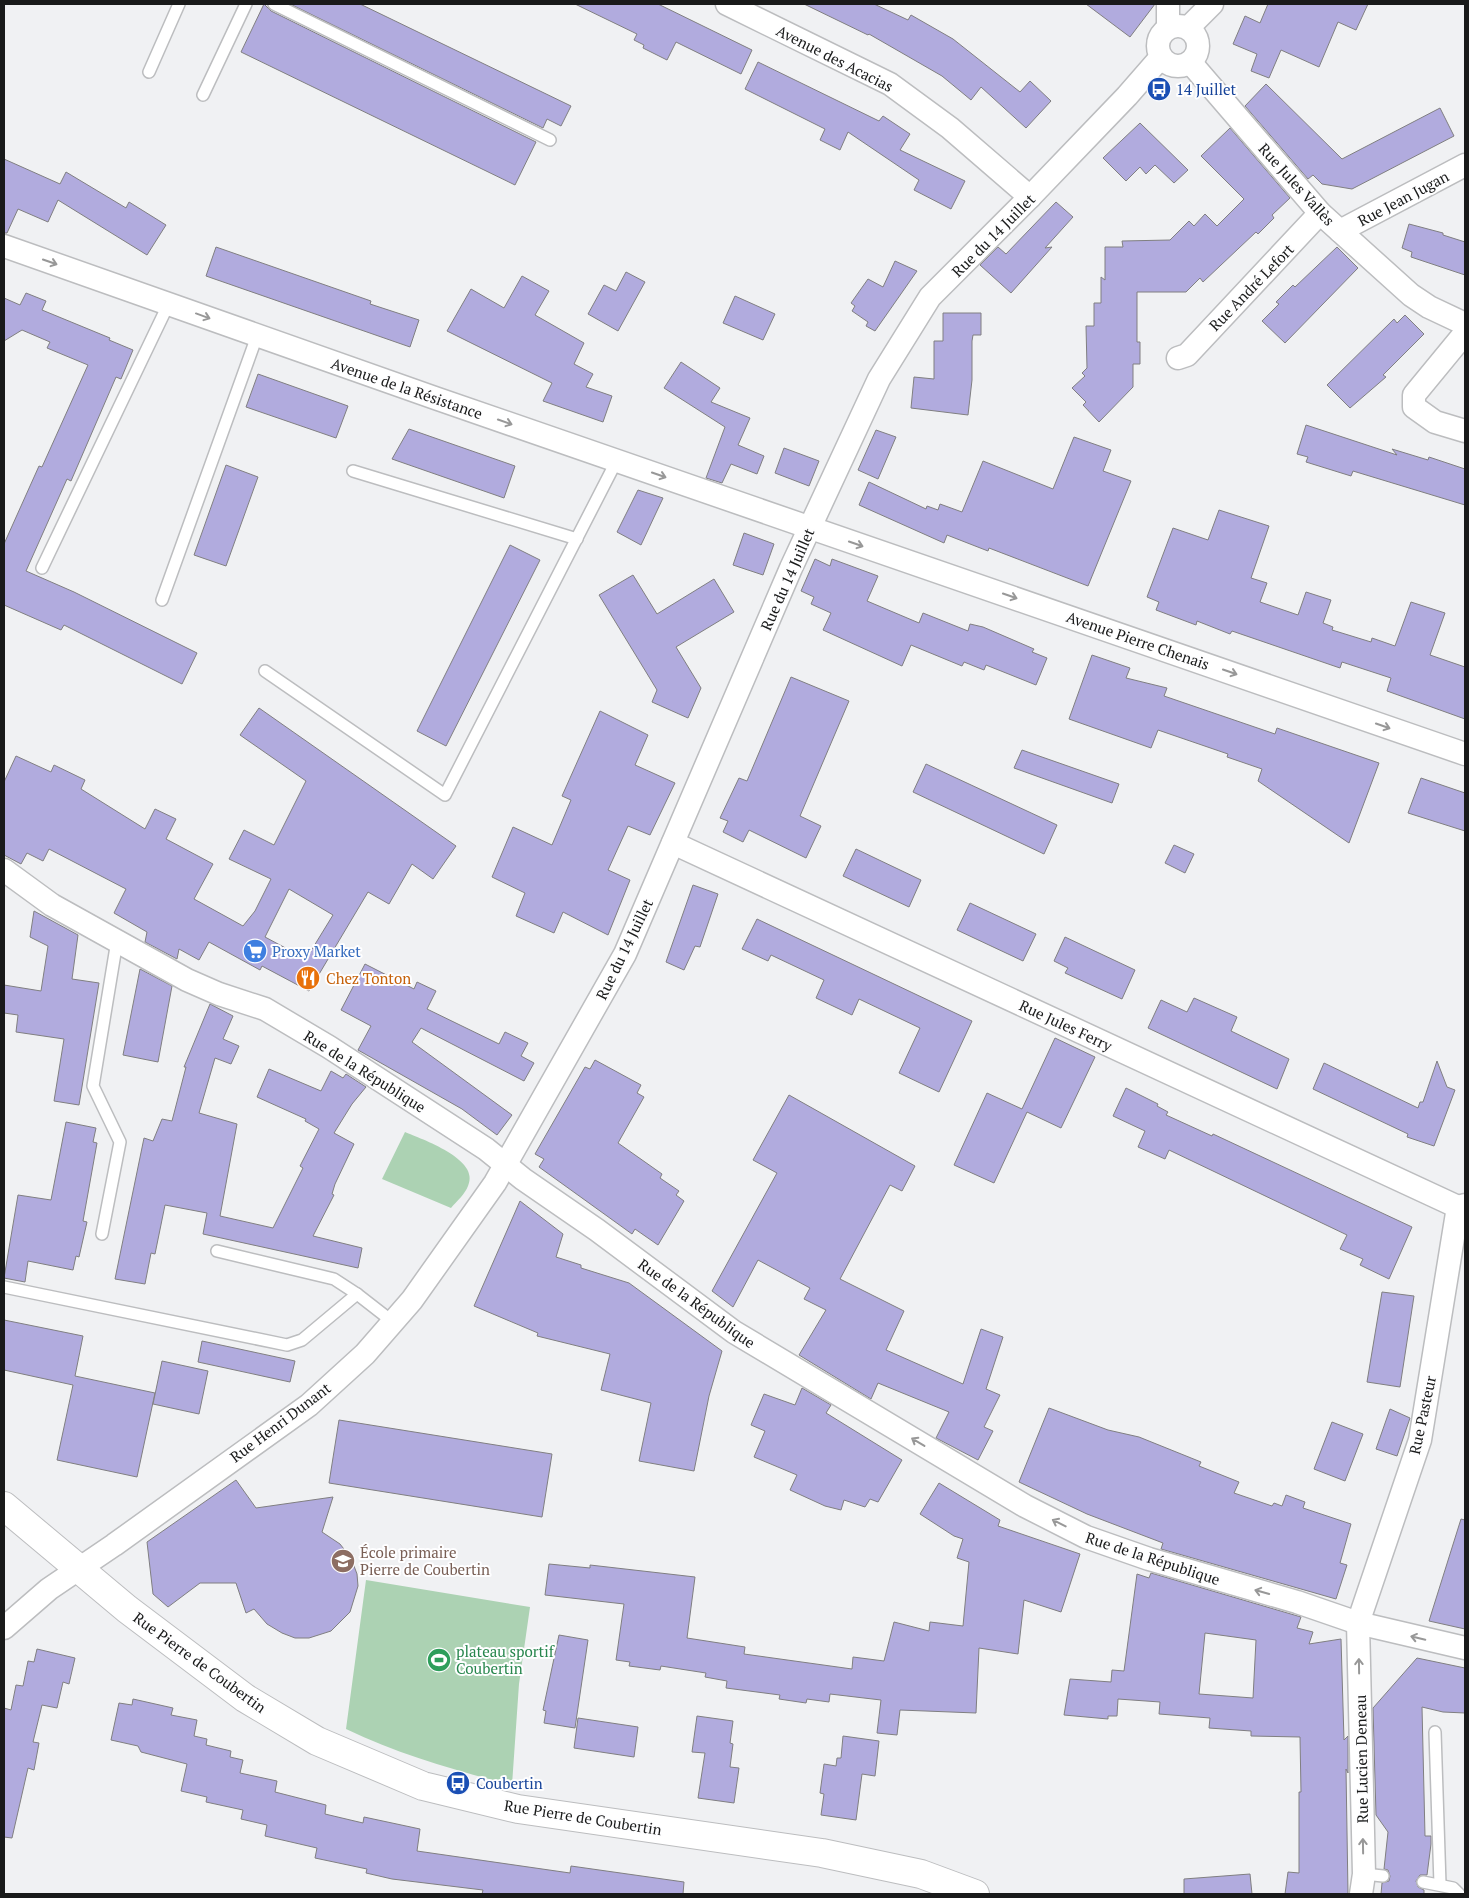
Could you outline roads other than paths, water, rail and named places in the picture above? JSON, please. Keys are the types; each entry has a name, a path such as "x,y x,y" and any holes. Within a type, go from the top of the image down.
{"street":[{"name":"Avenue des Acacias","path":"727,4 890,84 950,128 1030,198"},
{"path":"1168,4 1178,28"},
{"path":"1178,28 1194,32 1199,44 1198,51 1190,62 1178,66 1171,65 1161,57 1158,44 1163,32 1178,28 1203,6"},
{"name":"Rue du 14 Juillet","path":"506,1164 624,954 791,568 879,379 927,302 1030,198 1127,96 1161,57"},
{"name":"Rue Jules Vallès","path":"1190,62 1320,213 1411,295 1429,307 1465,324"},
{"name":"Rue Jean Jugan","path":"1340,231 1465,165"},
{"name":"Rue André Lefort","path":"1178,358 1187,355 1320,213"},
{"name":"Avenue de la Résistance","path":"4,246 810,528"},
{"path":"1465,333 1414,395 1414,406 1436,422 1465,431"},
{"name":"Avenue Pierre Chenais","path":"810,528 1465,754"},
{"name":"Rue Jules Ferry","path":"673,843 1462,1206"},
{"name":"Rue de la République","path":"4,870 52,905 187,980 219,994 265,1009 411,1099 486,1149 523,1179 597,1230 734,1332 1025,1506 1086,1536 1149,1559 1297,1602 1358,1623 1465,1648"},
{"name":"Rue Henri Dunant","path":"4,1628 49,1589 309,1405 365,1354 417,1292 506,1164"},
{"name":"Rue Pasteur","path":"1358,1623 1420,1440 1462,1206"},
{"name":"Rue Pierre de Coubertin","path":"4,1506 127,1609 245,1698 317,1741 423,1786 518,1808 822,1854 921,1874 976,1894"},
{"name":"Rue Lucien Deneau","path":"1358,1623 1369,1881"}],"lane":[{"path":"149,72 179,4"},
{"path":"202,95 246,4"},
{"path":"274,4 550,140"},
{"path":"42,568 169,303"},
{"path":"162,600 257,336"},
{"path":"265,671 446,795 617,460"},
{"path":"353,471 577,539"},
{"path":"102,1234 120,1142 94,1086 118,941"},
{"path":"217,1252 334,1279 393,1322"},
{"path":"4,1287 287,1345 302,1340 357,1294"},
{"path":"1435,1732 1440,1884"},
{"path":"1423,1882 1453,1888 1459,1894"}],"place":[{"name":"14 Juillet","path":"1159,89"},
{"name":"Proxy Market","path":"255,951"},
{"name":"Chez Tonton","path":"308,978"},
{"name":"École primaire Pierre de Coubertin","path":"343,1561"},
{"name":"plateau sportif Coubertin","path":"439,1660"},
{"name":"Coubertin","path":"458,1783"}]}
